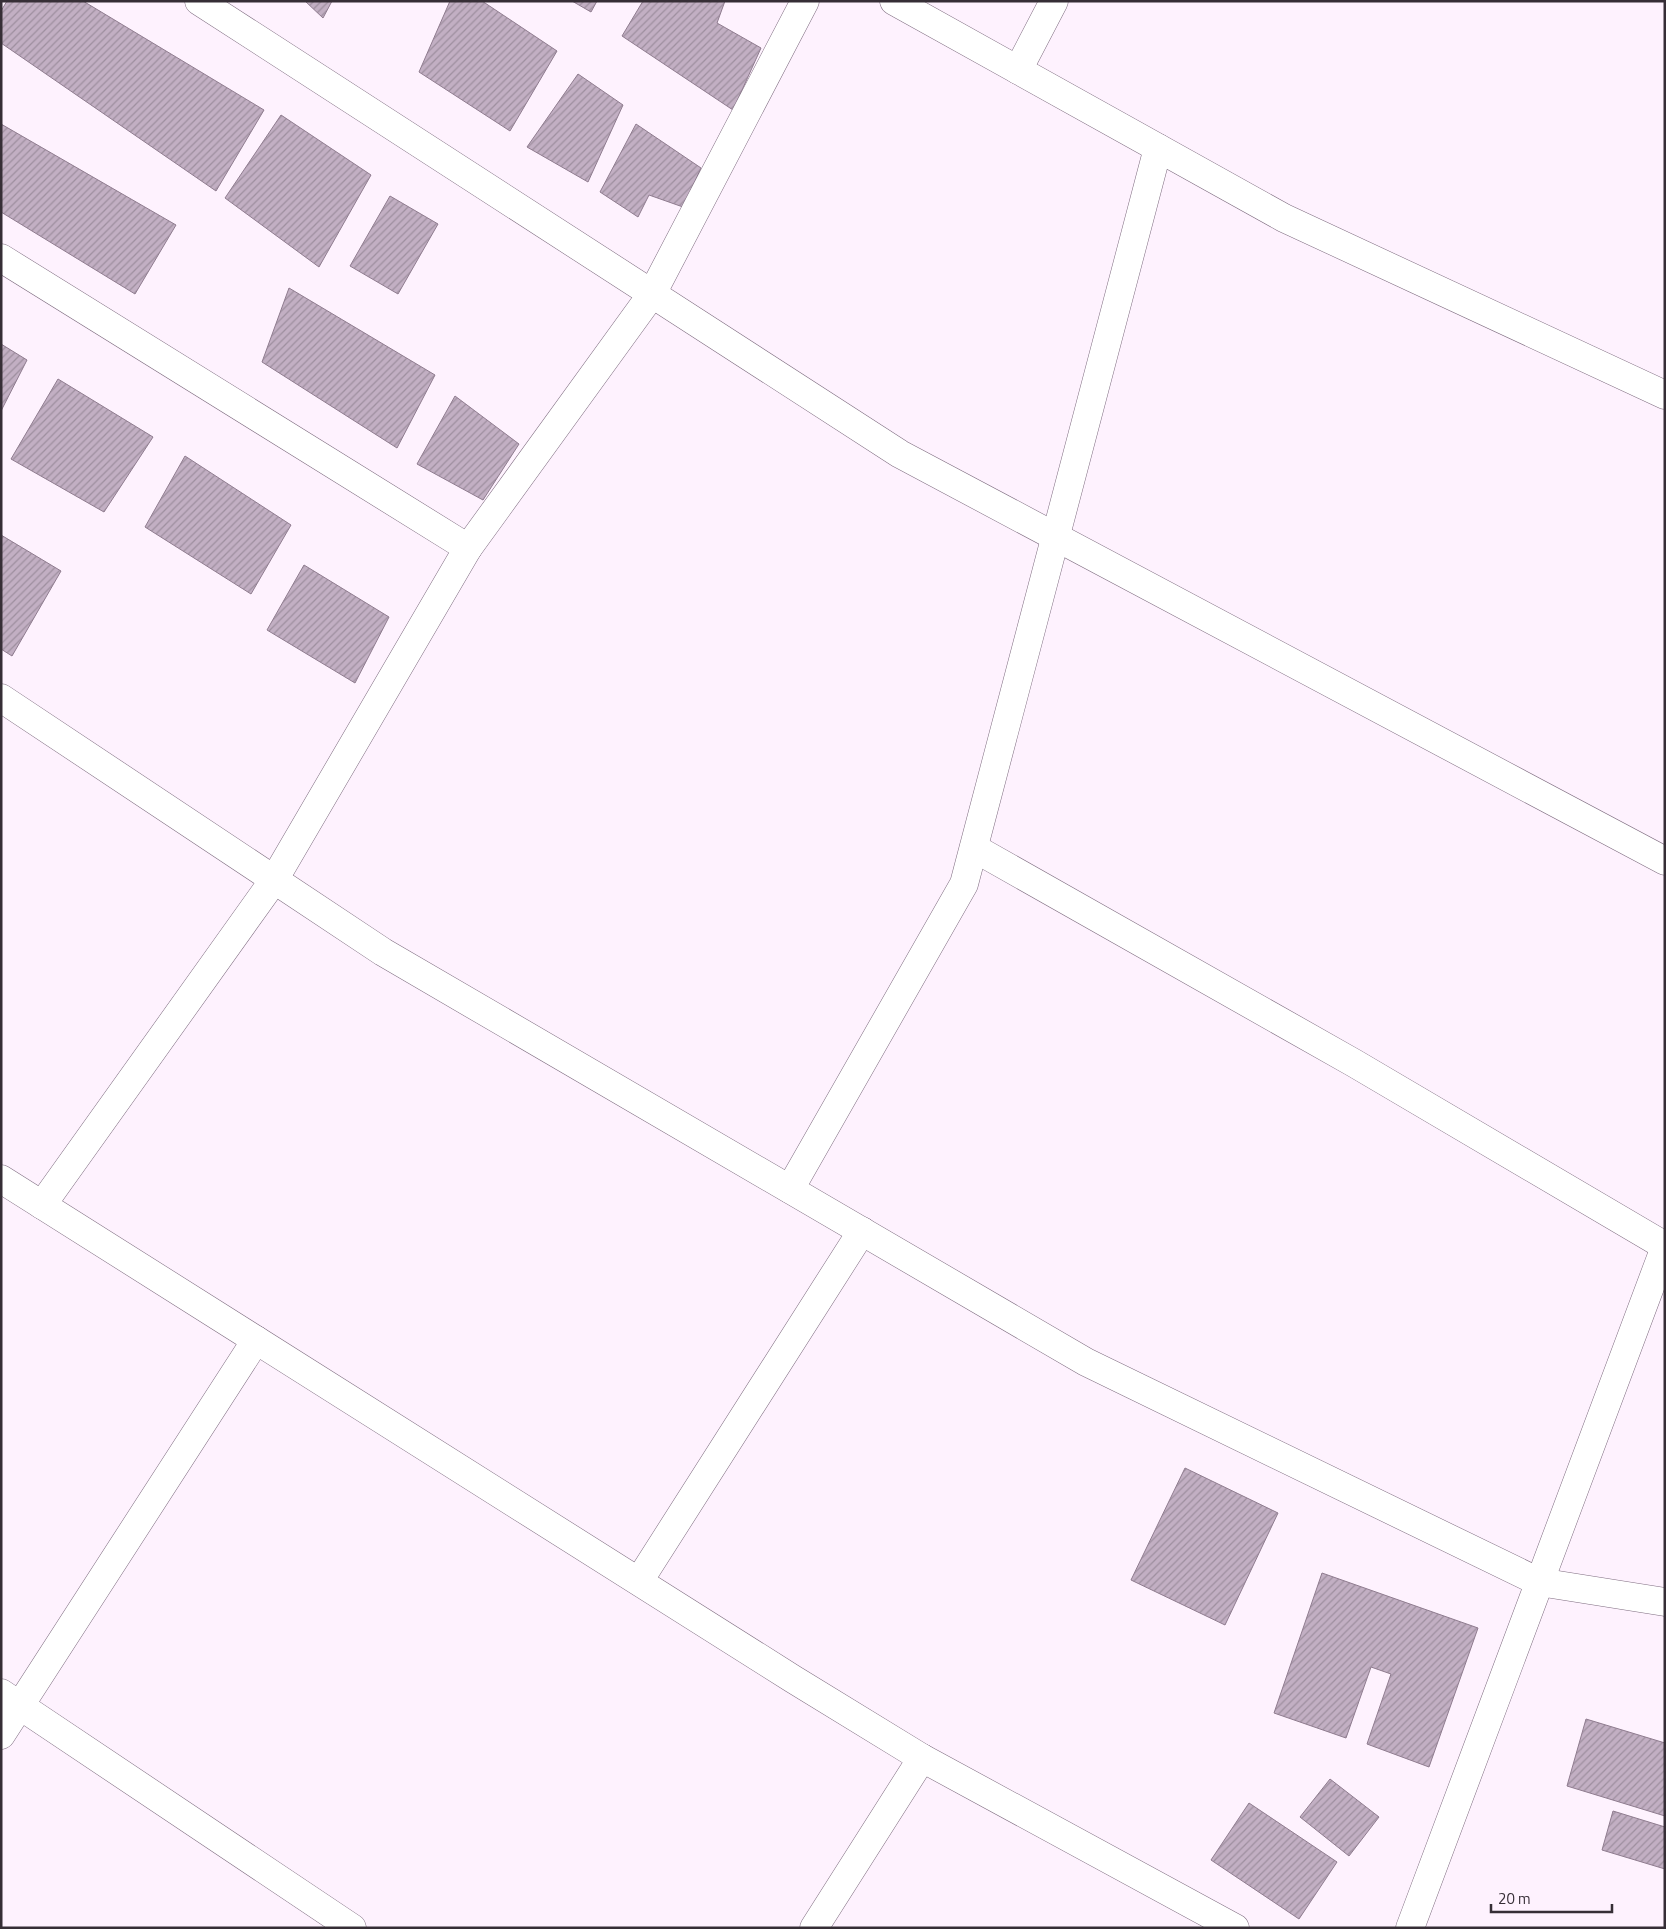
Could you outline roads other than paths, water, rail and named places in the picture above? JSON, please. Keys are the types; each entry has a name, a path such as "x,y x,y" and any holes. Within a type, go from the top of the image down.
{"street":[{"path":"199,1 900,454 1665,862"},
{"path":"42,1204 274,880 468,548 652,294 805,1"},
{"path":"894,1 1284,218 1665,395"},
{"path":"1018,70 1054,1"},
{"path":"790,1189 964,884 1158,148"},
{"path":"1,258 468,548"},
{"path":"1,698 384,952 1086,1362 1539,1582 1665,1602"},
{"path":"974,848 1354,1063 1665,1246 1410,1928"},
{"path":"1,1179 922,1758 1235,1928"},
{"path":"639,1581 862,1231"},
{"path":"1,1734 11,1699 256,1340"},
{"path":"11,1699 352,1928"},
{"path":"814,1928 922,1758"}]}
